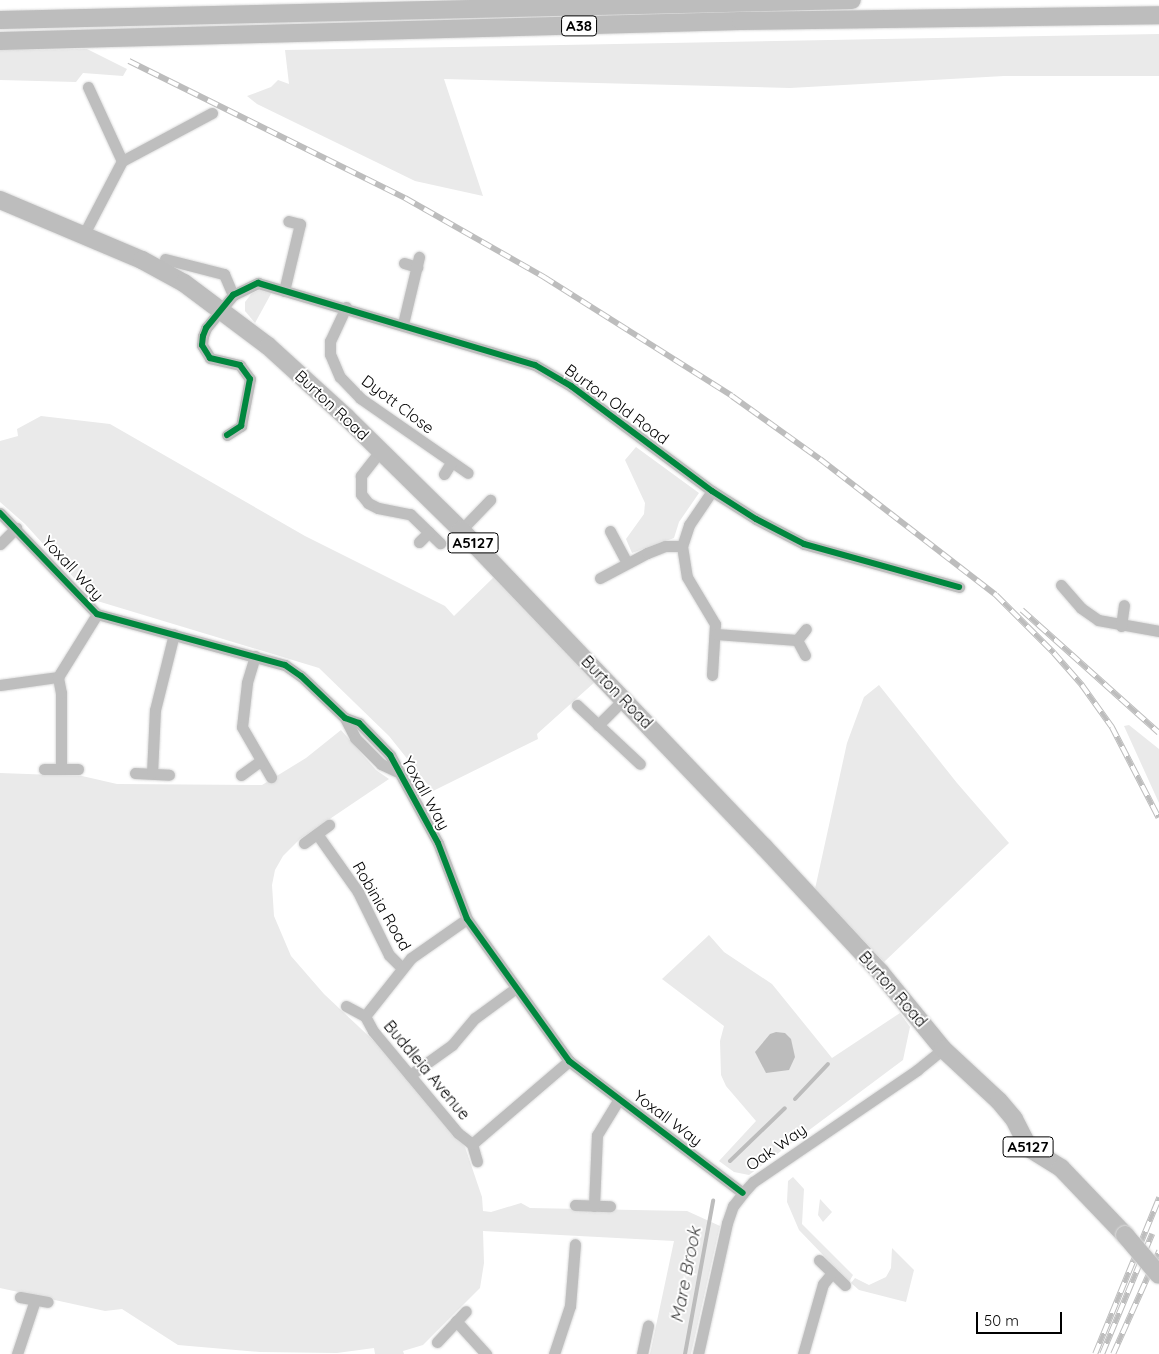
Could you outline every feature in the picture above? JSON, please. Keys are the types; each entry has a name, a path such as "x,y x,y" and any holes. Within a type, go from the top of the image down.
{"highway":[{"path":"524,8 589,0"},
{"path":"746,0 771,3"},
{"name":"A38","path":"0,20 852,0"},
{"name":"A38","path":"0,41 751,21 1159,15"},
{"name":"Burton Road","path":"0,200 142,260 184,283 268,346 382,450 624,699 880,972 943,1049 1004,1107 1014,1119 1029,1148 1061,1168 1125,1235 1159,1275"}],"street":[{"path":"88,87 122,161"},
{"path":"84,234 122,161 212,113"},
{"path":"284,291 300,224 288,221"},
{"path":"165,259 224,274 233,295"},
{"path":"402,324 418,262 404,263"},
{"name":"Burton Old Road","path":"227,435 244,428 250,379 240,365 210,358 202,344 206,328 233,295 258,283 402,324 535,365 571,386 712,491 804,544 959,587"},
{"name":"Dyott Close","path":"346,308 330,341 330,354 340,377 360,398 468,474"},
{"path":"382,450 361,476 362,494 368,503 378,508 410,514 440,543"},
{"path":"444,474 452,463"},
{"path":"712,491 689,525 682,546 687,577 711,614 716,634 712,675"},
{"path":"461,530 490,500"},
{"name":"Yoxall Way","path":"0,514 16,528 98,614 285,665 301,676 345,718 358,723 390,755 396,771 438,843 467,919 569,1061 743,1193"},
{"path":"0,544 16,528"},
{"path":"610,530 626,561"},
{"path":"419,542 430,532"},
{"path":"600,578 626,561 665,546 682,546"},
{"path":"1061,585 1080,608 1098,620 1121,626 1159,631"},
{"path":"1121,626 1124,605"},
{"path":"61,769 62,693 58,678 98,614"},
{"path":"797,640 806,629"},
{"path":"152,773 155,710 174,634"},
{"path":"716,634 797,640"},
{"path":"797,640 805,655"},
{"path":"255,656 247,684 242,727 271,777"},
{"path":"0,685 58,678"},
{"path":"598,724 624,699"},
{"path":"577,705 639,758"},
{"path":"241,775 260,761"},
{"path":"44,769 78,769"},
{"path":"135,773 169,775"},
{"path":"304,843 329,825"},
{"name":"Robinia Road","path":"317,834 358,892 389,955 402,968"},
{"path":"365,1016 402,968 440,936 467,919"},
{"path":"410,1075 452,1045 475,1018 516,988"},
{"name":"Buddleia Avenue","path":"346,1006 365,1016 373,1031 458,1133 472,1144 477,1161"},
{"name":"Oak Way","path":"698,1354 726,1224 733,1206 743,1193 753,1182 917,1070 943,1049"},
{"path":"472,1144 569,1061"},
{"path":"594,1206 598,1135 619,1099"},
{"path":"576,1205 610,1206"},
{"path":"554,1354 570,1306 575,1244"},
{"path":"819,1260 845,1285"},
{"path":"803,1354 823,1284 832,1273"},
{"path":"20,1297 48,1302"},
{"path":"17,1354 35,1300"},
{"path":"437,1342 466,1311"},
{"path":"456,1321 486,1354"},
{"path":"642,1354 648,1326"}],"shaded area":[{"path":"1159,34 1159,76 1004,76 790,88 444,79 483,196 415,181 257,104 247,96 271,87 278,80 289,84 285,50"},
{"path":"87,49 127,69 123,76 83,73 76,82 0,80 0,50"},
{"path":"262,289 272,292 255,323 245,311 245,302 252,293"},
{"path":"41,416 110,424 305,536 445,606 454,616 494,577 596,681 537,734 538,739 433,791 389,736 319,668 94,600 25,524 0,502 0,441 18,436 17,429"},
{"path":"636,447 699,493 679,522 674,538 632,553 626,539 644,514 645,503 625,460"},
{"path":"879,685 957,783 1009,843 884,962 815,889 847,743 864,697"},
{"path":"1129,725 1159,749 1159,803 1124,726"},
{"path":"341,730 376,770 389,779 300,839 283,856 275,870 272,885 274,916 291,956 324,994 375,1042 465,1147 482,1197 483,1211 491,1212 521,1203 530,1208 687,1211 720,1226 691,1354 650,1354 674,1241 483,1231 484,1263 480,1288 423,1345 403,1351 404,1354 375,1354 374,1348 337,1353 260,1352 178,1345 122,1309 105,1311 0,1288 0,773 82,776 117,784 262,785 306,758"},
{"path":"709,935 724,952 772,984 832,1058 900,1013 910,1027 903,1060 749,1175 734,1172 719,1161 756,1121 726,1086 721,1075 720,1041 724,1026 662,979"},
{"path":"776,1032 785,1033 791,1039 795,1057 789,1070 766,1073 755,1052 770,1034"},
{"path":"793,1177 804,1189 802,1224 853,1275 849,1282 799,1230 787,1202 788,1181"},
{"path":"820,1199 832,1212 823,1222 818,1215"},
{"path":"892,1248 914,1270 906,1302 859,1290 851,1283 855,1278 869,1285 886,1277 891,1268"}],"waterway":[{"name":"Mare Brook","path":"795,1099 828,1064"},
{"name":"Mare Brook","path":"730,1161 785,1108"},
{"name":"Mare Brook","path":"685,1354 713,1201"}],"railway":[{"path":"129,61 405,198 544,277 732,396 820,459 996,595 1054,653 1082,685 1112,727 1159,818"},
{"path":"1022,610 1159,733"},
{"path":"1095,1354 1159,1198"},
{"path":"1102,1354 1152,1234"},
{"path":"1113,1354 1159,1251"}],"cycle path":[{"path":"227,435 241,426 250,379 240,365 210,358 202,345 203,336 206,328 233,295 258,283 535,365 571,386 712,491 756,519 804,544 959,587"},
{"path":"0,513 97,614 285,665 301,676 345,718 359,723 390,755 438,843 467,919 569,1061 743,1193"}]}
